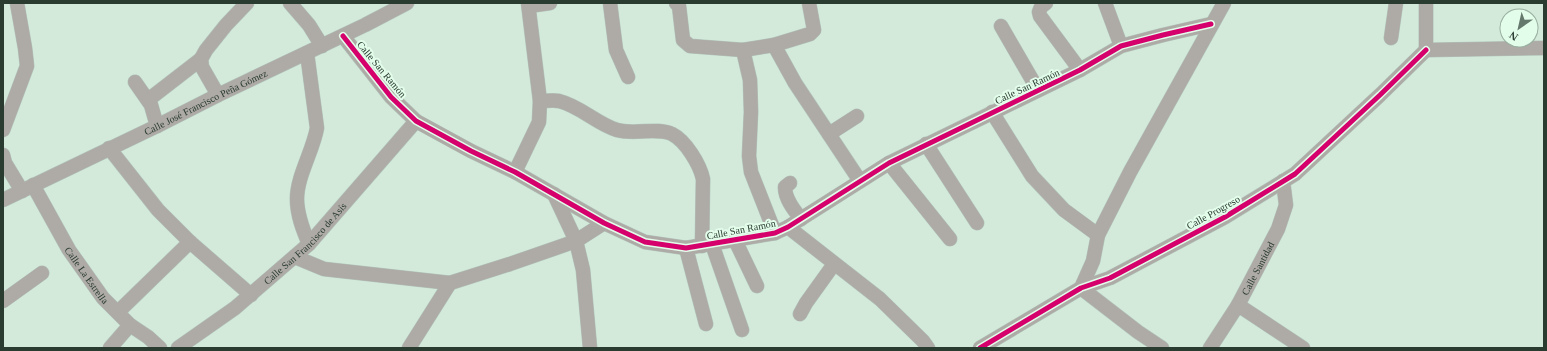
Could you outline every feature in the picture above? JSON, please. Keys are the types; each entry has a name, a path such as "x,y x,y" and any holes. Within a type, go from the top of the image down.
{"street":[{"path":"3,130 27,66 17,3"},
{"path":"148,100 201,59 206,50 226,25 247,3"},
{"path":"290,3 309,25 322,46"},
{"name":"Calle José Francisco Peña Gómez","path":"3,200 343,36 407,3"},
{"path":"515,172 539,122 540,101 528,5 550,3"},
{"path":"610,3 616,50 628,77"},
{"path":"676,3 679,6 683,40 690,46 743,50 774,45 810,34 814,30 809,3"},
{"path":"1046,3 1041,7 1039,12 1040,16 1080,70"},
{"path":"1105,3 1121,46"},
{"path":"1162,348 1138,332 1081,288 1093,261 1098,235 1130,172 1224,3"},
{"path":"1391,38 1396,3"},
{"path":"1426,3 1426,50 1544,48"},
{"name":"Calle San Ramón","path":"343,36 392,97 416,121 471,151 515,172 604,223 645,242 686,248 775,233 788,227 890,163 926,144 1080,70 1121,46 1211,24"},
{"path":"1001,26 1038,90"},
{"path":"774,45 795,83 860,181"},
{"path":"743,50 750,80 750,172 775,233"},
{"name":"Calle Progreso","path":"980,348 1081,288 1110,278 1225,217 1295,174 1426,50"},
{"path":"308,53 317,128 299,185 297,199 301,224 309,244"},
{"path":"201,59 202,67 218,95"},
{"path":"135,82 151,105 157,126"},
{"path":"540,101 560,101 618,130 631,132 661,132 672,134 680,141 690,153 701,172 707,245 742,330"},
{"path":"992,112 1032,176 1064,210 1098,235"},
{"path":"830,134 857,116"},
{"name":"Calle San Francisco de Asís","path":"178,348 251,295 309,244 416,121"},
{"path":"926,144 978,223"},
{"path":"109,148 158,210 190,242 251,295"},
{"name":"Calle La Estrella","path":"3,156 6,163 28,188 103,298 130,325 148,337 160,348"},
{"path":"890,163 950,239"},
{"name":"Calle Santidad","path":"1210,348 1238,304 1278,229 1286,205 1283,181"},
{"path":"790,183 785,188 785,192 792,207 801,219"},
{"path":"554,194 576,241 583,270 590,348"},
{"path":"295,257 324,269 450,283 576,241 604,223"},
{"path":"788,227 880,300 923,341 928,348"},
{"path":"735,240 757,286"},
{"path":"118,312 190,242"},
{"path":"686,248 706,324"},
{"path":"800,314 806,303 834,264"},
{"path":"3,301 42,273"},
{"path":"412,347 450,283"},
{"path":"1238,304 1303,348"},
{"path":"110,348 130,325"}],"cycle path":[{"path":"343,36 391,97 416,121 471,151 515,172 604,223 645,242 686,248 775,233 788,227 889,163 1080,70 1121,46 1211,24"},
{"path":"980,348 1081,288 1110,278 1225,217 1295,174 1426,50"}]}
